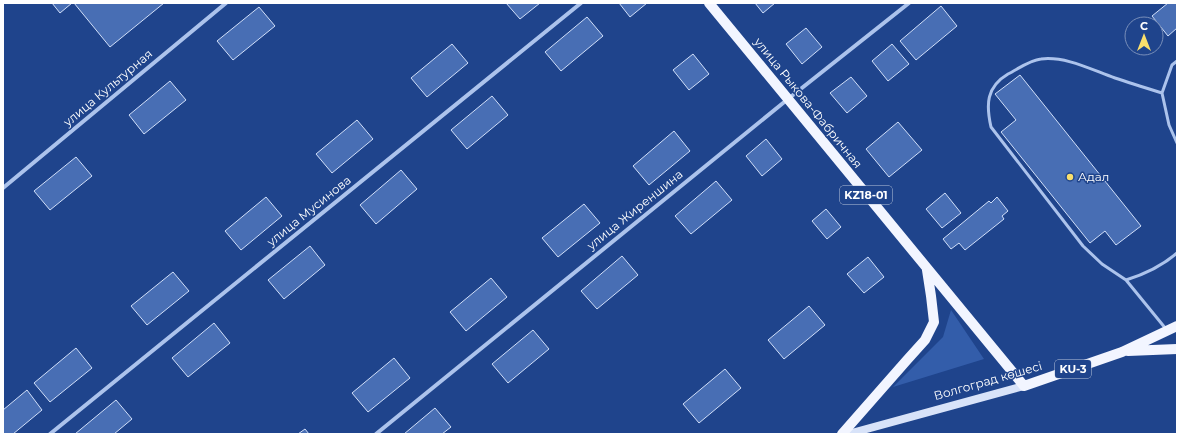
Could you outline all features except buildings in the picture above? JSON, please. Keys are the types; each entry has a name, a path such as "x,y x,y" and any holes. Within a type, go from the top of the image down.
{"main road":[{"name":"улица Рыкова-Фабричная","path":"709,3 1024,386"},
{"path":"842,434 925,340 934,322 926,268"},
{"name":"Волгоград көшесі","path":"848,434 1024,386 1122,352 1172,328"},
{"path":"1122,352 1177,349"}],"street":[{"name":"улица Культурная","path":"3,188 226,3"},
{"name":"улица Мусинова","path":"50,434 581,3"},
{"name":"улица Жиреншина","path":"376,434 788,98 909,3"}],"lane":[{"path":"1162,93 1075,64 1057,59 1040,59 1027,64 1006,76 993,87 988,101 991,128 1083,246 1102,264 1126,280 1172,328"},
{"path":"1177,61 1172,65 1162,93 1169,124 1177,143"},
{"path":"1173,134 1177,131"},
{"path":"1126,280 1154,269 1177,253"}],"shaded area":[{"path":"951,310 984,359 893,387 943,337"}],"place":[{"name":"Адал","path":"1070,177"}]}
